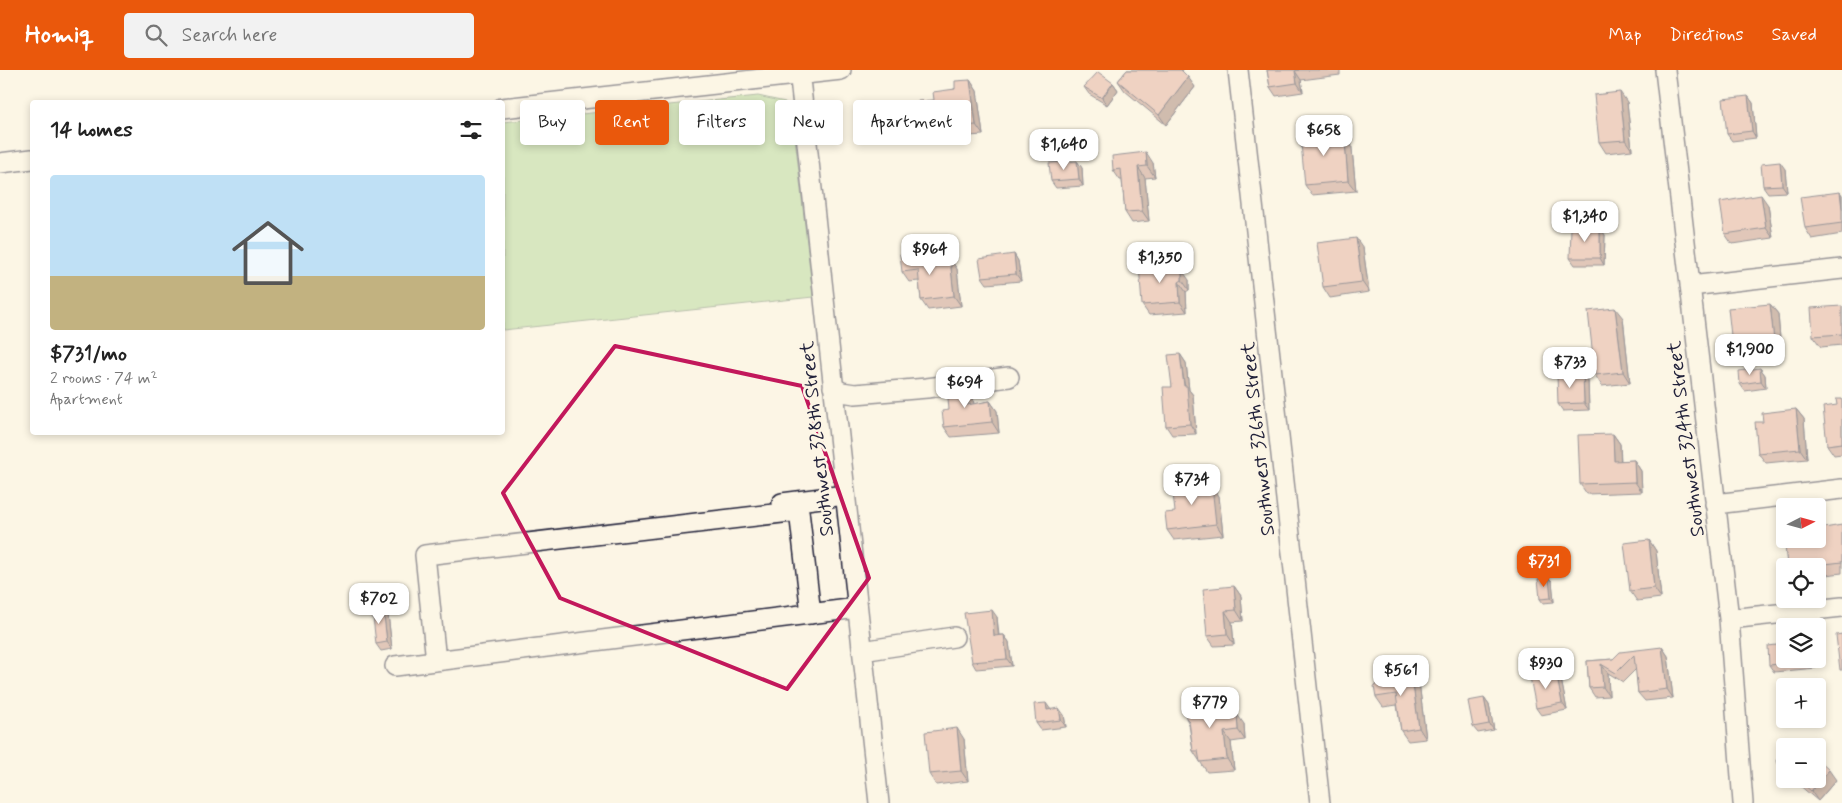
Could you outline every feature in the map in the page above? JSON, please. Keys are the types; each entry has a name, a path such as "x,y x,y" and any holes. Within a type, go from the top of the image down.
{"street":[{"path":"505,108 799,73 841,70"},
{"name":"Southwest 326th Street","path":"1238,70 1320,803"},
{"name":"Southwest 324th Street","path":"1665,70 1729,619 1743,803"},
{"name":"Southwest 328th Street","path":"799,73 879,803"},
{"path":"0,163 30,159"},
{"path":"1690,286 1842,269"},
{"path":"833,387 842,392 854,394 927,388 1009,377"},
{"path":"1715,504 1842,489"},
{"path":"561,531 845,495"},
{"path":"436,661 425,554 799,511 811,614"},
{"path":"1729,619 1842,607"},
{"path":"395,666 857,608"},
{"path":"862,651 954,637"}],"highlighted area":[{"path":"615,346 802,386 869,578 787,689 560,598 503,493"}],"green space":[{"path":"758,96 776,100 775,145 796,145 813,297 505,330 505,122 520,120 520,145 585,145 585,114 595,113 595,145 669,145 669,105 679,104 679,145 765,145 765,100 719,100"}],"building":[{"path":"1127,70 1181,70 1188,77 1159,115 1118,81"},
{"path":"1267,70 1299,70 1295,71 1297,83 1270,87"},
{"path":"1098,72 1113,83 1102,98 1084,87"},
{"path":"970,80 976,125 971,125 971,100 934,100 933,92 955,89 955,81"},
{"path":"1620,92 1625,140 1599,142 1594,95"},
{"path":"1748,96 1752,131 1727,134 1723,99"},
{"path":"1344,129 1348,181 1305,185 1300,133"},
{"path":"1146,152 1147,166 1138,167 1142,211 1125,212 1121,169 1113,170 1112,156"},
{"path":"1077,161 1079,179 1051,181 1049,163"},
{"path":"1780,162 1782,185 1763,186 1761,164"},
{"path":"1840,192 1842,223 1805,228 1800,197"},
{"path":"1761,195 1766,228 1725,234 1720,202"},
{"path":"1571,228 1600,228 1600,258 1570,258"},
{"path":"1356,238 1362,282 1323,287 1317,243"},
{"path":"920,252 921,262 950,259 954,296 921,300 918,270 902,272 900,254"},
{"path":"1014,254 1016,274 982,277 979,259"},
{"path":"1172,262 1173,271 1182,270 1182,280 1179,282 1180,302 1142,305 1139,265"},
{"path":"1770,304 1774,341 1732,345 1728,308"},
{"path":"1842,306 1842,334 1813,336 1811,308"},
{"path":"1615,308 1623,372 1595,375 1588,311"},
{"path":"1180,354 1184,386 1187,386 1190,424 1166,426 1163,387 1172,387 1168,355"},
{"path":"1760,368 1761,381 1740,384 1739,371"},
{"path":"1583,374 1584,403 1558,404 1557,375"},
{"path":"966,385 967,405 990,401 992,422 944,427 942,411 949,410 947,386"},
{"path":"1836,399 1842,399 1842,443 1827,445 1823,407 1837,405"},
{"path":"1796,409 1800,449 1758,453 1755,422 1763,422 1762,413"},
{"path":"1613,434 1614,461 1634,460 1635,482 1580,484 1578,435"},
{"path":"1208,481 1209,487 1212,486 1216,524 1167,530 1165,513 1175,512 1172,484"},
{"path":"1842,525 1842,562 1826,564 1826,558 1786,558 1785,548 1826,548 1826,528"},
{"path":"1649,540 1654,588 1630,591 1624,543"},
{"path":"1549,578 1551,598 1540,599 1538,579"},
{"path":"1234,586 1236,610 1225,611 1227,634 1207,636 1203,589"},
{"path":"383,607 387,642 376,644 372,608"},
{"path":"992,610 994,636 1004,635 1007,659 972,662 964,613"},
{"path":"1842,634 1842,670 1840,670 1836,635"},
{"path":"1776,645 1776,664 1769,665 1768,646"},
{"path":"1662,647 1667,689 1638,693 1634,655 1616,673 1601,664 1603,687 1589,688 1587,661 1613,659 1620,652"},
{"path":"1411,671 1419,728 1401,731 1396,694 1376,697 1374,686 1390,674"},
{"path":"1556,672 1562,703 1536,708 1530,677"},
{"path":"1484,698 1489,724 1473,727 1468,701"},
{"path":"1225,700 1226,715 1237,714 1238,730 1224,732 1227,759 1200,762 1198,751 1193,751 1189,721 1186,718 1184,705"},
{"path":"1046,703 1047,710 1059,708 1061,720 1036,723 1034,704"},
{"path":"957,728 961,771 929,774 925,732"}]}
